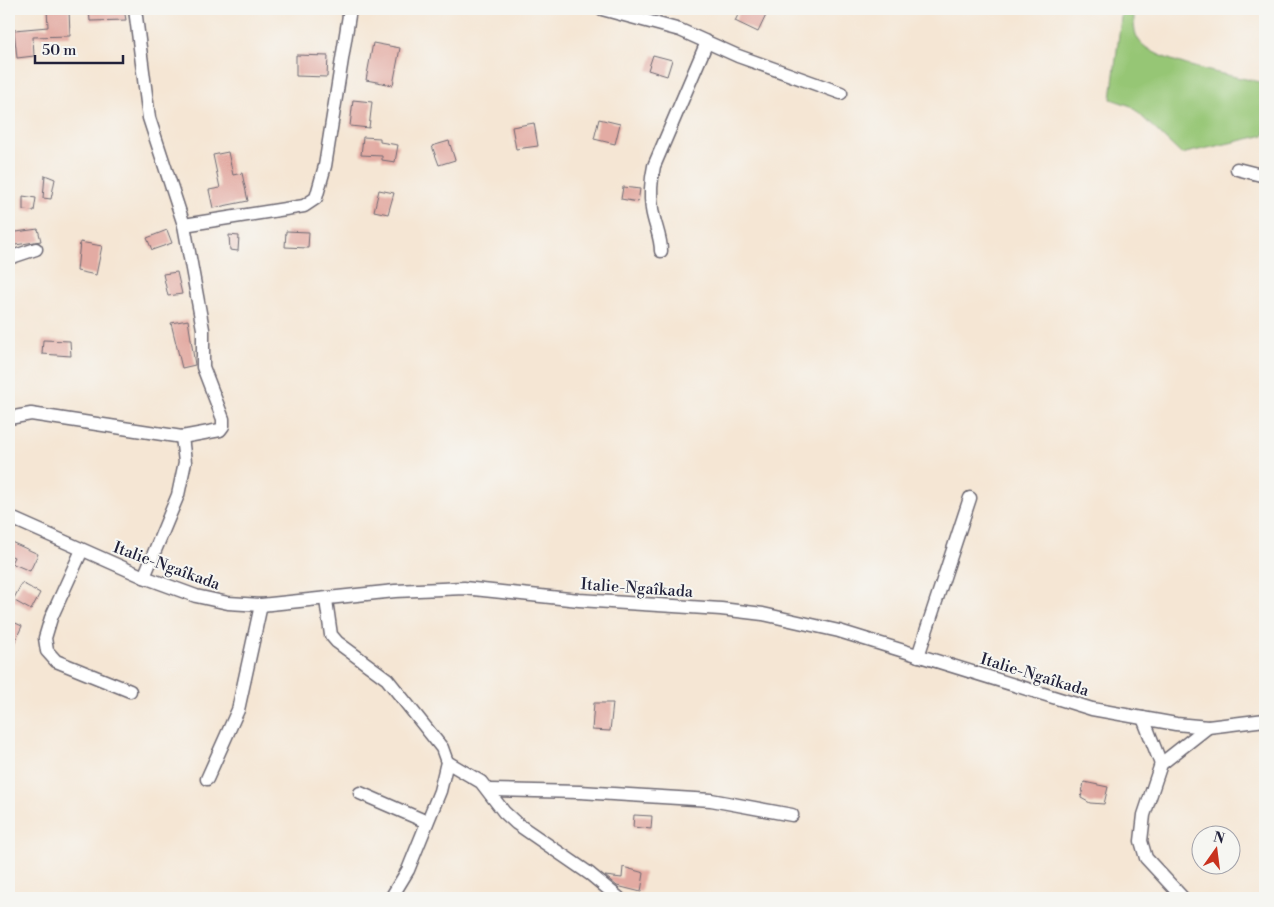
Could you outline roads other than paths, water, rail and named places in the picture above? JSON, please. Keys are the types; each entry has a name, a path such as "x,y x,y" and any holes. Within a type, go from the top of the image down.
{"street":[{"path":"9,418 31,414 182,437 220,430 223,426 223,419 203,366 203,329 184,225 149,118 135,9"},
{"path":"184,225 304,206 316,198 325,166 350,9"},
{"path":"602,9 680,30 841,94"},
{"path":"661,251 660,236 652,210 651,182 654,166 707,42"},
{"path":"1237,169 1265,176"},
{"path":"9,258 36,249"},
{"path":"144,577 178,495 185,462 182,437"},
{"path":"918,656 970,498"},
{"name":"Italie-Ngaîkada","path":"9,517 144,577 196,596 228,603 261,605 326,600 395,591 464,588 579,600 721,609 763,614 839,630 1092,709 1208,727 1265,720"},
{"path":"82,550 45,638 47,651 56,661 130,691"},
{"path":"326,600 331,635 337,642 387,679 442,748 447,762 440,791 408,870 391,898"},
{"path":"207,779 238,710 261,605"},
{"path":"1142,718 1161,764"},
{"path":"1184,898 1146,858 1141,841 1144,815 1161,764 1208,727"},
{"path":"447,762 481,782 504,812 516,823 590,874 619,898"},
{"path":"489,790 580,792 711,800 792,815"},
{"path":"360,794 427,822"}]}
